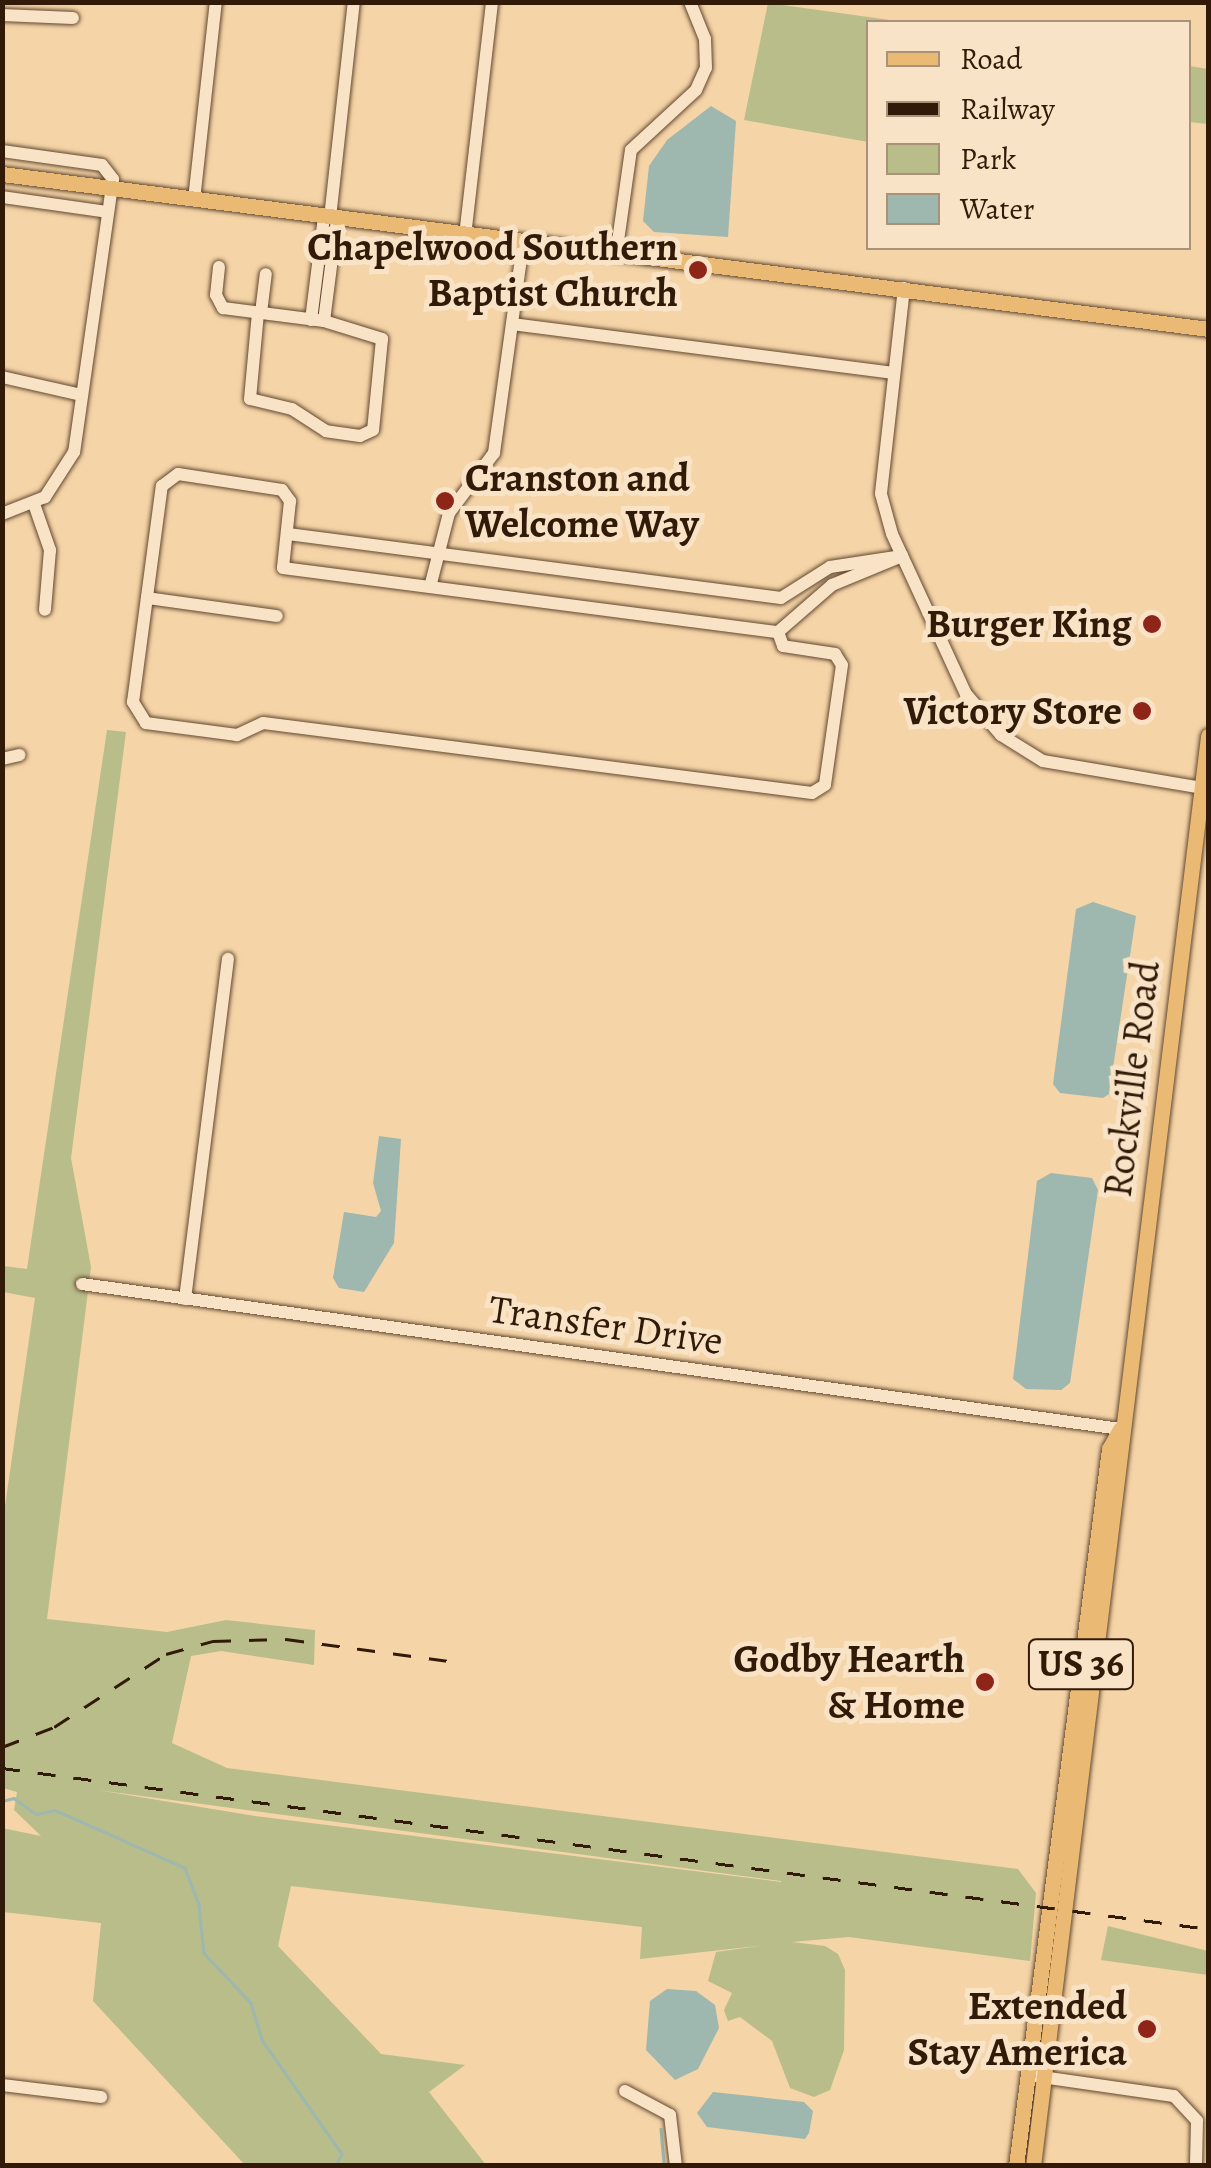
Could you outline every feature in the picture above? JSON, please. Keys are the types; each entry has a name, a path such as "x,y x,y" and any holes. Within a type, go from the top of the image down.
{"main road":[{"path":"2,174 1208,329"},
{"name":"Rockville Road","path":"1016,2166 1109,1449 1120,1430 1208,736"},
{"name":"Rockville Road","path":"1033,2166 1126,1450 1120,1430"}],"street":[{"path":"194,200 216,2"},
{"path":"317,320 354,2"},
{"path":"465,236 492,2"},
{"path":"616,255 631,150 696,90 706,68 704,39 690,2"},
{"path":"2,15 74,18"},
{"path":"2,151 102,165 112,177 70,464 34,504 2,514"},
{"path":"2,197 108,212"},
{"path":"430,587 435,553 449,512 494,453 523,243"},
{"path":"219,267 218,304 259,313 317,320 373,334 386,346 373,430 360,436 326,431 292,409 250,399 259,313 266,274"},
{"path":"904,288 881,494 902,556 966,694 1010,742 1070,770 1202,788"},
{"path":"512,324 894,373"},
{"path":"2,377 82,394"},
{"path":"778,632 785,646 839,658 824,787 812,792 263,722 235,735 153,726 138,717 133,702 162,486 170,477 277,487 289,499 283,568 778,632 832,585 902,556"},
{"path":"34,504 50,550 46,610"},
{"path":"288,534 781,598 830,568 902,556"},
{"path":"147,598 277,616"},
{"path":"2,759 20,755"},
{"path":"186,1299 228,959"},
{"name":"Transfer Drive","path":"82,1284 1120,1430"},
{"path":"1028,2075 1174,2096 1197,2122 1196,2166"},
{"path":"2,2085 101,2097"},
{"path":"625,2092 670,2114 676,2166"}],"green space":[{"path":"768,3 890,20 866,20 866,142 744,120"},
{"path":"1191,66 1208,69 1208,124 1191,122"},
{"path":"107,730 126,732 71,1158 91,1267 47,1619 167,1632 226,1620 315,1630 314,1665 221,1651 191,1656 172,1743 227,1768 1018,1869 1036,1893 1030,1961 849,1937 792,1942 825,1946 838,1954 845,1970 844,2050 830,2090 814,2097 790,2088 772,2041 740,2017 728,2021 724,2010 732,1993 708,1981 716,1952 766,1945 640,1959 642,1927 291,1886 278,1946 381,2054 465,2065 429,2092 486,2165 245,2165 93,2001 101,1923 3,1912 2,1828 41,1836 14,1810 17,1792 3,1788 3,1520 35,1298 3,1292 3,1266 27,1269","holes":["97,1790 781,1881 255,1816"]},
{"path":"1108,1926 1208,1951 1208,1975 1101,1960"}],"water":[{"path":"711,106 736,121 728,237 654,232 643,221 649,166 667,140"},
{"path":"1093,902 1136,916 1109,1094 1103,1098 1060,1093 1053,1084 1076,909"},
{"path":"379,1136 401,1139 394,1243 364,1292 339,1288 333,1278 344,1212 376,1217 381,1211 373,1183"},
{"path":"1051,1173 1092,1178 1098,1190 1070,1383 1061,1390 1026,1389 1013,1379 1037,1181"},
{"path":"667,1989 696,1991 715,2005 719,2028 698,2069 675,2080 646,2050 650,2001"},
{"path":"713,2092 804,2102 813,2111 809,2133 805,2139 707,2127 697,2113"}],"waterway":[{"path":"2,1801 14,1798 36,1814 55,1810 185,1868 199,1905 204,1953 251,2003 262,2040 342,2154 336,2166"},
{"path":"661,2129 664,2166"}],"railway":[{"path":"2,1747 54,1727 166,1654 213,1641 286,1639 456,1662"},
{"path":"2,1768 1208,1929"}],"place":[{"name":"Chapelwood Southern Baptist Church","path":"698,270"},
{"name":"Cranston and Welcome Way","path":"445,501"},
{"name":"Burger King","path":"1152,624"},
{"name":"Victory Store","path":"1142,711"},
{"name":"Godby Hearth & Home","path":"985,1682"},
{"name":"Extended Stay America","path":"1147,2029"}]}
